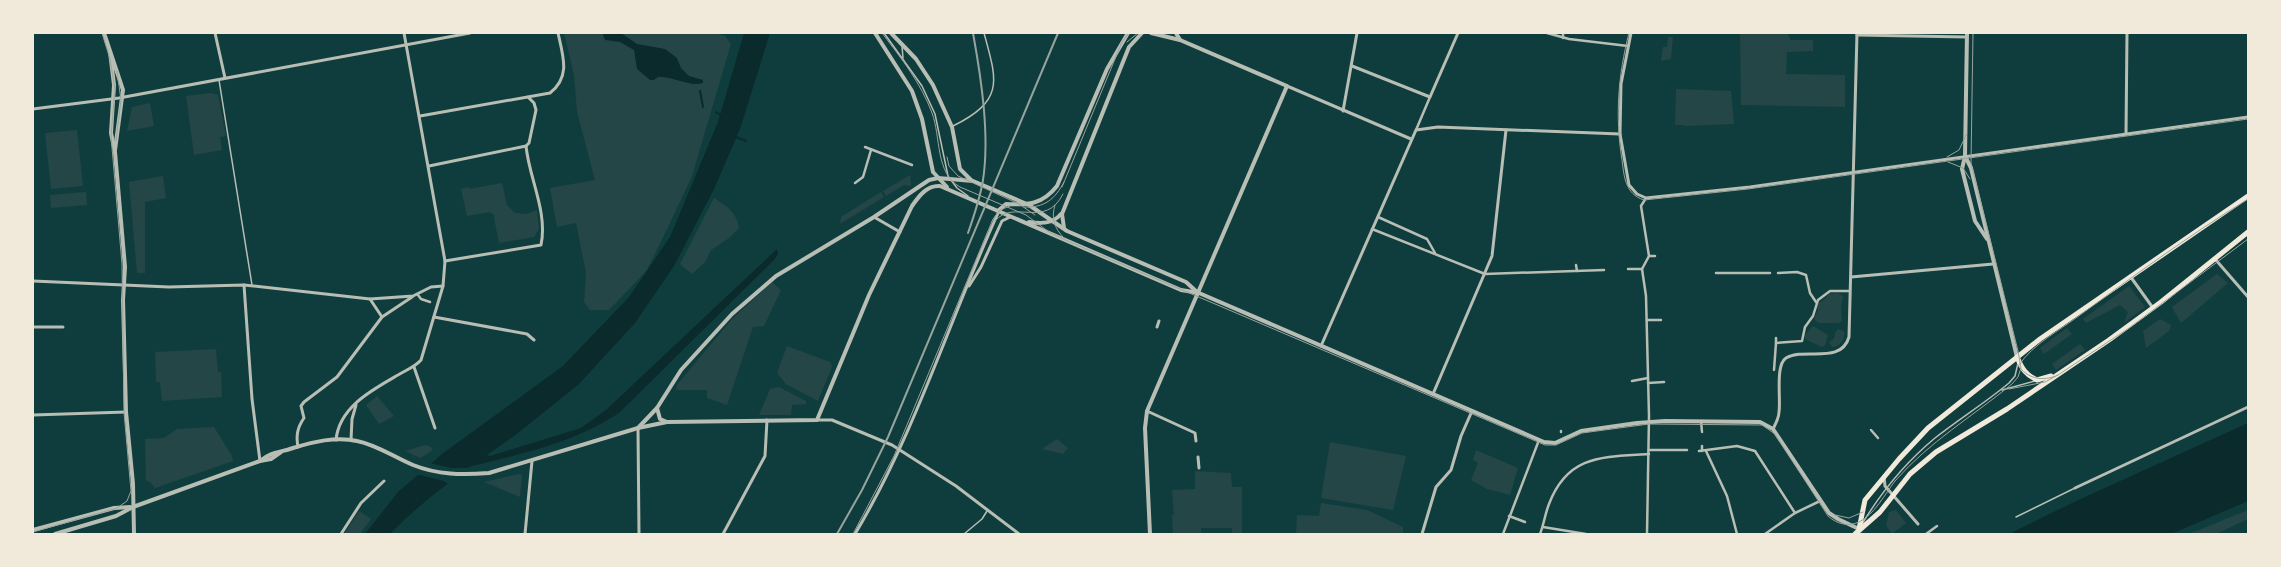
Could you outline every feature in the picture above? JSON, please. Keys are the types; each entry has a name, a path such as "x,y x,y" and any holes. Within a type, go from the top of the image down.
{"main road":[{"path":"1859,529 1865,500 1884,475 1928,428 2017,357 2130,276 2248,196"},
{"path":"1855,534 1880,512 1910,474 1936,452 2007,409 2153,308 2248,232"},
{"path":"2017,357 2021,368 2027,375 2038,380 2055,376"}],"street":[{"path":"104,33 118,70 123,97 114,152"},
{"path":"215,33 225,78"},
{"path":"336,440 340,422 356,403 379,386 414,367 422,357 443,286 445,261 404,33"},
{"path":"33,109 114,99 470,33"},
{"path":"420,116 550,93 558,87 564,75 565,66 558,33"},
{"path":"876,33 913,95 922,119 932,165 938,178 948,188"},
{"path":"891,33 920,63 933,85 952,127 960,168 973,181"},
{"path":"855,534 880,489 899,450 966,291 981,250 999,210 1006,204 1029,205 1045,198 1057,186 1107,69 1128,33"},
{"path":"1067,230 1062,226 1062,214 1126,53 1141,34 1147,33"},
{"path":"1150,33 1180,40 1411,139"},
{"path":"1169,33 1173,38"},
{"path":"1176,33 1180,40"},
{"path":"1343,111 1357,33"},
{"path":"1321,346 1458,33"},
{"path":"1546,33 1569,39 1628,46"},
{"path":"1630,33 1620,87 1620,134 1627,180 1632,189 1639,196 1646,198 1722,191 2248,117"},
{"path":"2126,134 2127,33"},
{"path":"1563,38 1564,34"},
{"path":"1773,429 1779,411 1781,365 1786,358 1790,356 1835,352 1845,346 1849,337 1849,283 1851,277 1857,34 1967,35 1965,156 1962,169 1975,221 1987,239"},
{"path":"110,52 114,85 111,125 125,267 126,412 133,484 134,534"},
{"path":"1352,66 1430,97"},
{"path":"1150,534 1145,428 1147,411 1287,86"},
{"path":"429,166 526,146 529,143 536,110 534,103 528,97"},
{"path":"1416,130 1438,127 1620,134"},
{"path":"1433,394 1492,256 1506,130"},
{"path":"445,261 541,245 543,236 539,202 526,146"},
{"path":"865,147 912,165"},
{"path":"855,183 863,177 871,150"},
{"path":"1965,156 1971,168 1993,264 2017,357"},
{"path":"929,180 932,165"},
{"path":"639,534 638,428 657,408 681,370 732,314 776,276 874,217 929,180 949,178 973,181 1029,205 1052,222 1067,230 1186,282 1199,293"},
{"path":"817,420 869,295 900,232 916,201 922,193 934,186 948,188 970,197 1181,290 1199,293 1539,440 1555,443 1587,430 1650,422 1760,422 1773,429 1820,501 1834,517 1859,529"},
{"path":"1646,198 1641,206 1649,256 1642,269 1647,320 1650,422 1647,534"},
{"path":"1024,221 1039,224 1052,222 1062,214"},
{"path":"874,217 900,232"},
{"path":"966,291 981,267 1002,221 1008,217 1016,217"},
{"path":"1378,217 1427,239 1436,254"},
{"path":"1372,229 1485,274 1604,270"},
{"path":"1649,256 1655,256"},
{"path":"2215,259 2248,297"},
{"path":"1851,277 1993,264"},
{"path":"1576,265 1577,271"},
{"path":"1628,269 1642,269"},
{"path":"1716,273 1770,272"},
{"path":"1778,272 1797,272 1806,275 1810,293 1816,302"},
{"path":"2130,276 2153,308"},
{"path":"33,280 124,285 252,285 370,299 413,296"},
{"path":"244,285 252,399 260,461"},
{"path":"298,447 296,436 299,424 304,418 301,406 337,377 382,317 413,296 432,287 443,286"},
{"path":"1776,343 1802,342 1805,327 1813,316 1816,302 1827,292 1844,290 1849,291"},
{"path":"418,295 421,299 430,302"},
{"path":"370,299 382,317"},
{"path":"434,317 527,334 534,340"},
{"path":"1647,320 1662,320"},
{"path":"1157,327 1159,321"},
{"path":"33,327 63,327"},
{"path":"1774,370 1776,338"},
{"path":"414,367 435,428"},
{"path":"1632,381 1648,378"},
{"path":"1648,383 1664,382"},
{"path":"352,440 352,418 356,403"},
{"path":"2075,488 2248,407"},
{"path":"657,408 660,419 667,422"},
{"path":"1147,411 1196,433 1196,441"},
{"path":"1422,534 1436,487 1451,470 1461,436 1472,411"},
{"path":"33,415 126,412"},
{"path":"723,534 765,456 767,420"},
{"path":"55,534 116,516 133,507 260,461 272,459 281,452 298,447 336,440 352,440 374,445 406,461 435,472 469,475 489,473 638,428 667,422 767,420 832,420 899,450 956,486 1019,534"},
{"path":"1701,421 1702,432"},
{"path":"1870,430 1878,438"},
{"path":"1503,534 1539,440"},
{"path":"1702,446 1701,451 1718,447 1743,446 1755,451 1795,513"},
{"path":"1649,450 1687,450"},
{"path":"1706,451 1727,496 1738,534"},
{"path":"1540,534 1549,505 1556,490 1564,478 1583,463 1601,457 1649,454"},
{"path":"1198,457 1199,468"},
{"path":"525,534 532,461"},
{"path":"1884,475 1884,484 1886,488 1918,524"},
{"path":"341,534 361,503 384,481"},
{"path":"1765,534 1795,513 1820,501"},
{"path":"33,530 114,508 133,507"},
{"path":"1509,516 1525,522"},
{"path":"1926,534 1937,526"},
{"path":"1543,527 1586,534"}],"lane":[{"path":"884,33 922,86 935,114 949,178 970,197"},
{"path":"952,127 969,118 987,100 993,89 995,73 984,33"},
{"path":"1161,33 1173,38"},
{"path":"902,44 903,58"},
{"path":"219,79 252,285"},
{"path":"1859,529 1886,488 1908,464 1932,441 2000,391 2015,376 2017,357"},
{"path":"2000,391 2038,380"},
{"path":"2016,518 2075,488"},
{"path":"964,534 982,518 987,510"}],"shaded area":[{"path":"564,33 715,33 725,36 731,44 692,176 647,270 609,310 590,310 584,302 586,273 576,223 557,227 550,188 595,180 577,112 574,75"},
{"path":"604,33 621,33 637,44 665,49 677,58 681,68 689,76 703,80 703,83 692,84 664,77 658,77 654,80 650,80 637,69 634,50 620,42 605,40 603,35"},
{"path":"744,33 770,33 740,129 714,189 674,266 635,323 579,384 518,433 487,455 490,456 581,428 606,410 777,249 778,254 774,260 620,412 586,431 548,446 470,467 421,505 390,534 365,534 398,492 442,454 563,366 629,297 670,237 718,122"},
{"path":"1740,33 1787,33 1791,40 1813,40 1813,51 1787,52 1786,74 1845,75 1845,107 1741,105"},
{"path":"1668,37 1673,37 1671,59 1661,61 1663,47 1667,47"},
{"path":"1676,89 1731,91 1734,124 1675,125"},
{"path":"211,93 218,95 226,136 220,137 222,150 194,155 186,96"},
{"path":"150,103 154,126 127,131 132,107"},
{"path":"77,130 83,186 51,189 45,133"},
{"path":"910,175 911,186 904,185 886,196 883,191"},
{"path":"163,176 166,198 145,202 145,273 137,273 129,182"},
{"path":"502,183 507,205 515,213 526,214 537,210 539,229 534,237 499,243 493,213 490,214 490,212 467,216 461,189"},
{"path":"86,192 87,205 51,208 50,195"},
{"path":"881,192 884,197 840,224 841,217"},
{"path":"714,198 731,210 736,218 739,228 729,238 711,250 705,262 692,274 680,264"},
{"path":"2217,274 2228,283 2181,323 2172,307"},
{"path":"772,282 781,290 764,326 753,327 727,405 707,398 707,390 676,390 677,385 732,319"},
{"path":"2129,286 2145,307 2124,323 2128,312 2120,305 2086,323 2083,319"},
{"path":"1837,293 1843,296 1841,308 1842,321 1838,323 1818,323 1814,319 1818,310 1817,304 1825,299 1829,294"},
{"path":"2160,319 2171,325 2169,331 2146,348 2143,331"},
{"path":"1813,326 1828,335 1825,345 1822,347 1805,339 1805,335"},
{"path":"2067,328 2072,334 2044,354 2040,348"},
{"path":"1838,329 1844,331 1843,340 1838,346 1832,347 1829,342 1834,339 1835,333"},
{"path":"2080,344 2085,350 2056,370 2052,364"},
{"path":"787,346 830,362 832,367 818,401 786,384 777,373"},
{"path":"216,349 218,372 221,372 222,397 162,401 160,382 156,382 155,352"},
{"path":"779,387 806,401 806,404 792,405 791,415 759,415 770,389"},
{"path":"377,396 394,416 379,424 366,405"},
{"path":"2248,423 2248,501 2171,534 2009,534 2074,502"},
{"path":"214,427 232,456 233,461 155,488 146,480 145,439 164,438 177,429"},
{"path":"1057,439 1068,448 1063,454 1042,449"},
{"path":"1330,442 1406,456 1393,510 1321,498"},
{"path":"425,445 430,446 433,450 420,458 405,451"},
{"path":"1476,450 1518,468 1510,495 1487,489 1471,480 1478,463 1473,460"},
{"path":"1195,471 1231,473 1232,487 1242,487 1242,534 1232,534 1232,528 1201,528 1201,534 1173,534 1172,515 1174,515 1172,490 1195,489"},
{"path":"519,474 522,475 520,497 484,482"},
{"path":"1321,503 1367,510 1403,527 1403,533 1296,534 1297,515 1319,516"},
{"path":"1896,510 1906,523 1892,534 1886,525 1889,512"},
{"path":"2248,510 2248,519 2216,534 2189,534"},
{"path":"359,511 371,519 360,534 344,534"}],"pier":[{"path":"429,463 451,468 474,468 449,485 444,481 416,474"}],"waterway":[{"path":"700,91 703,107"},
{"path":"716,112 722,116"},
{"path":"736,137 746,141"}],"tram line":[{"path":"33,532 117,508 127,501 131,491 124,412 122,264 111,136 115,89 110,59 102,33"},
{"path":"882,33 910,71 922,91 935,122 940,154 946,173 952,181 960,187 1026,215 1049,232 1063,239 1545,445 1556,445 1582,433 1649,424 1762,425 1775,434 1828,516 1843,524 1855,524 1870,514 1895,481 1908,467 1952,430 2012,384 2018,377 2021,368 1971,163 1973,33"},
{"path":"1062,187 1122,42 1129,33"},
{"path":"1127,42 1138,33"},
{"path":"1629,33 1620,80 1618,112 1620,144 1625,178 1629,189 1644,200 1748,189 2248,119"},
{"path":"116,141 121,100 117,71"},
{"path":"1947,157 1959,150 1967,133"},
{"path":"947,157 949,166 958,176 1019,204 1035,215"},
{"path":"1948,162 1963,168 1970,179"},
{"path":"1024,207 1044,204 1053,198 1064,182"},
{"path":"995,221 1003,215 1011,212 1039,212 1047,210 1056,205 1063,194"},
{"path":"2019,365 2032,350 2047,338 2142,270 2248,199"},
{"path":"1055,205 1053,214 1054,223 1064,238"},
{"path":"853,534 894,456 993,219 1000,210 1010,206"},
{"path":"2009,389 2045,382 2058,375 2129,328 2248,239"},
{"path":"2018,365 2026,373 2036,378 2041,379 2058,375"},
{"path":"1835,515 1849,518 1863,512"}],"railway":[{"path":"968,233 982,187 986,144 982,87 973,33"},
{"path":"837,534 862,490 888,437 1058,33"}]}
